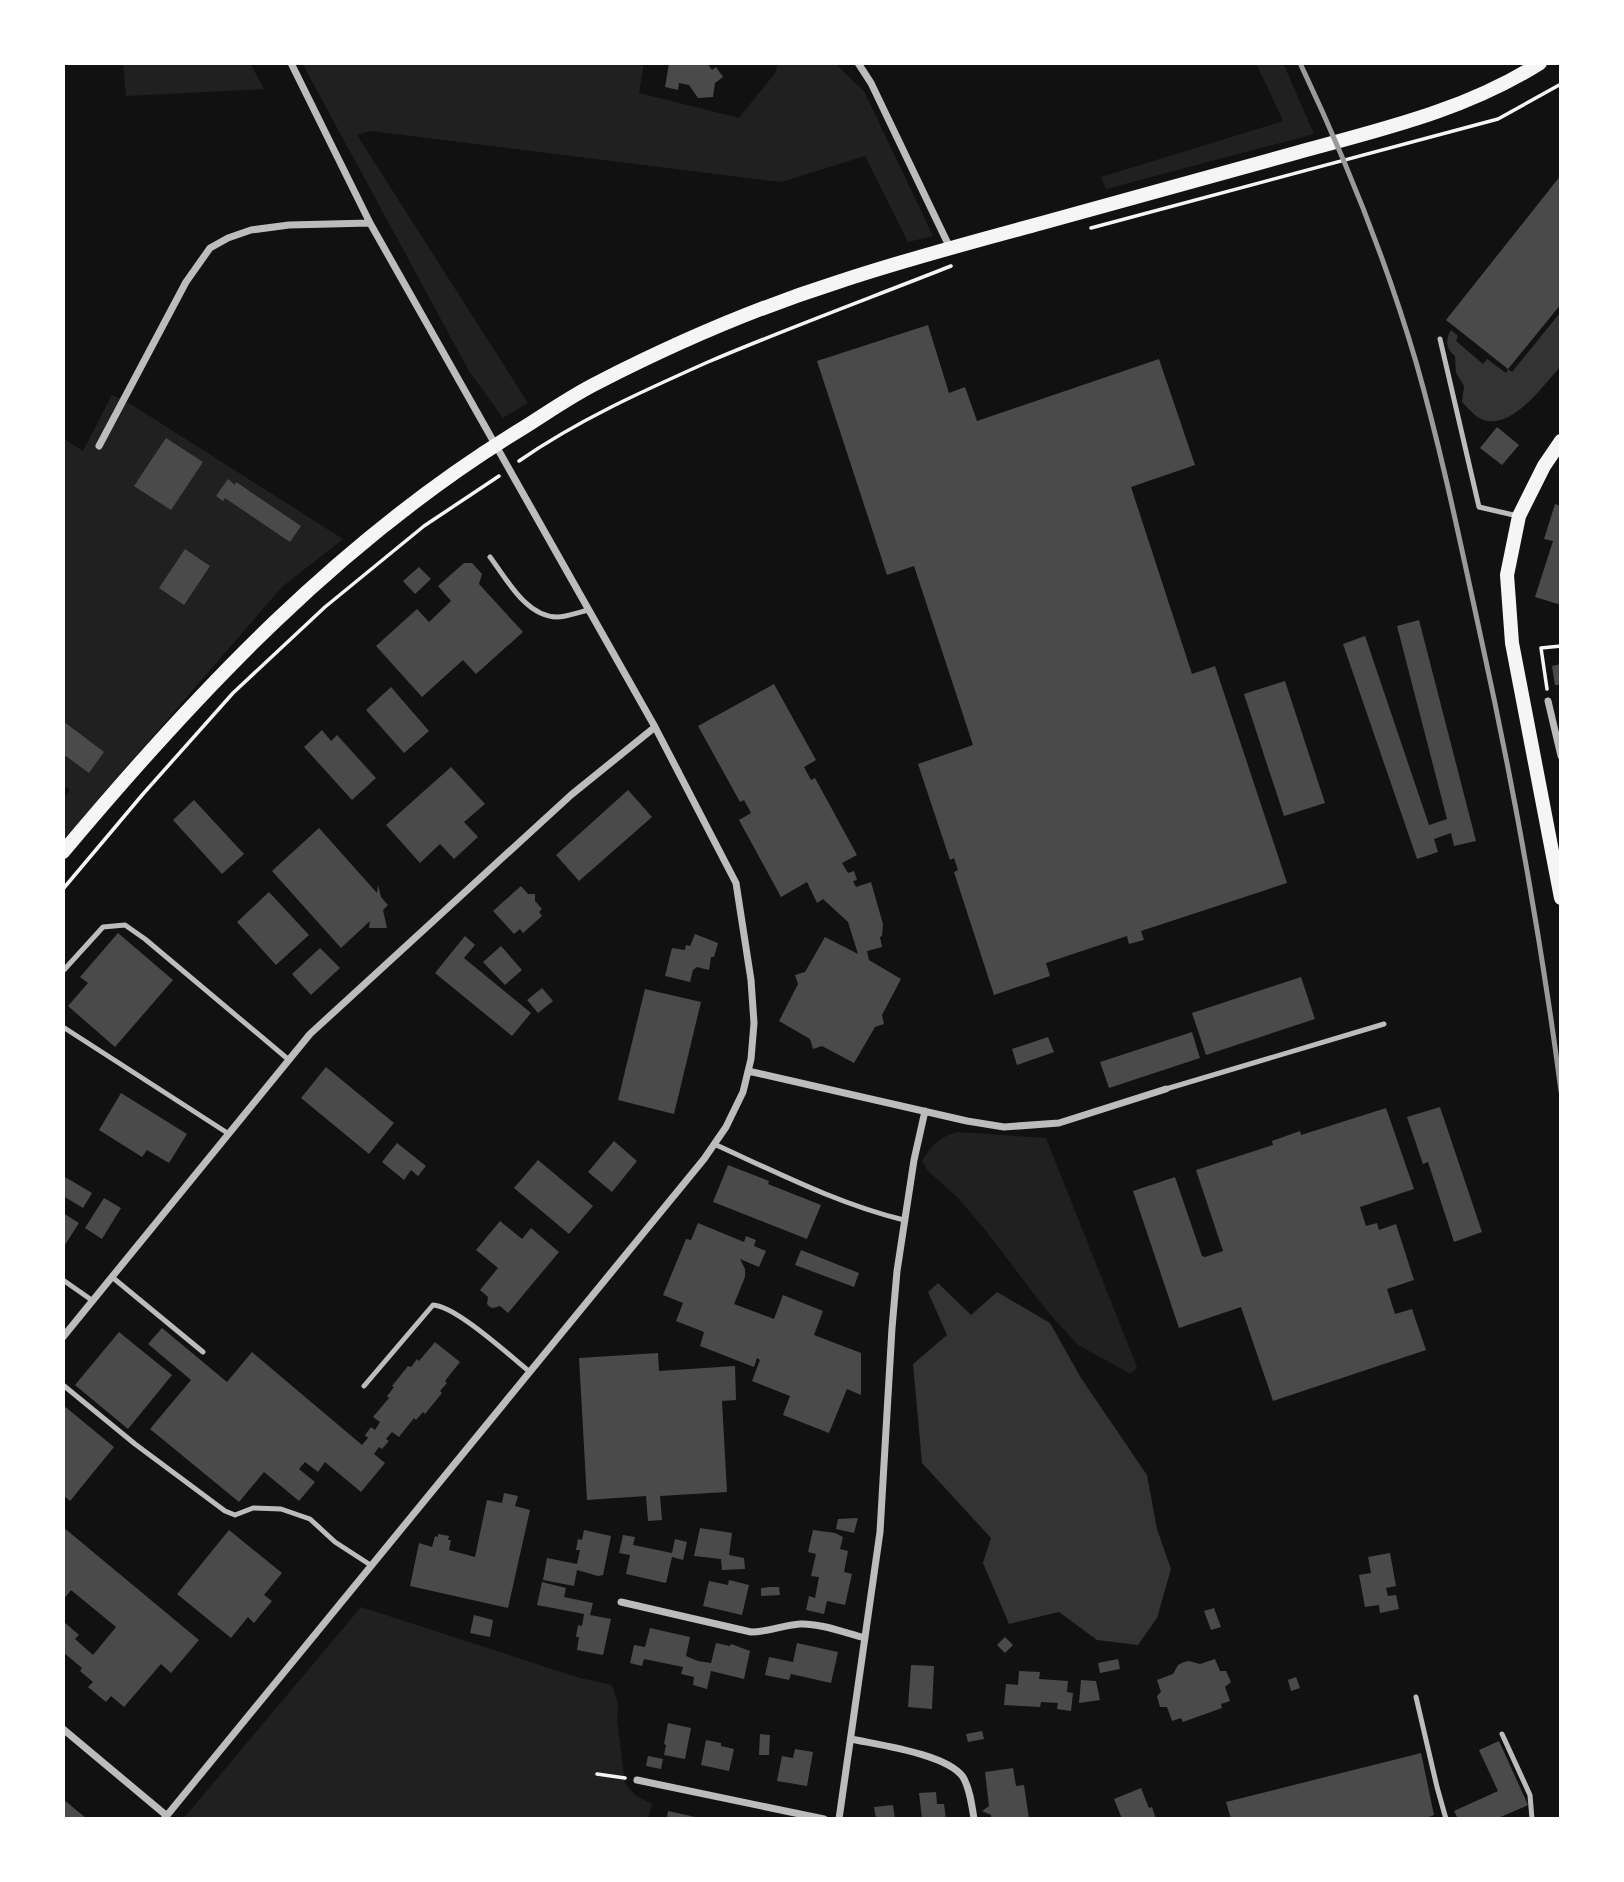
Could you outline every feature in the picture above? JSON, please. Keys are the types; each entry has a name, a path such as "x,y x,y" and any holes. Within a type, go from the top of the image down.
{"main road":[{"path":"63,852 142,758 268,625 363,541 495,444 593,385 712,328 832,284 950,248 1452,109 1507,84 1540,63"},
{"path":"1561,440 1544,466 1519,516 1507,575 1511,643 1561,898"}],"street":[{"path":"63,1729 165,1817 680,1190 726,1127 743,1092 748,1072 754,1023 751,980 736,883 655,727 370,223 290,63"},
{"path":"858,63 871,83 950,248"},
{"path":"99,446 186,282 210,248 251,230 289,225 370,223"},
{"path":"1548,701 1561,756"},
{"path":"63,1337 310,1034 571,795 655,727"},
{"path":"748,1072 1004,1127 1033,1126 1077,1119 1166,1089"},
{"path":"839,1819 880,1532 891,1328 904,1220 925,1111"},
{"path":"621,1602 751,1632 768,1632 799,1624 865,1638"},
{"path":"851,1738 928,1757 954,1767 964,1779 974,1819"},
{"path":"637,1780 824,1819"}],"lane":[{"path":"1440,339 1479,507 1519,516"},
{"path":"490,557 527,605 540,614 556,617 589,610"},
{"path":"63,971 103,927 125,925 289,1060"},
{"path":"1166,1089 1384,1024"},
{"path":"63,1027 229,1134"},
{"path":"715,1144 788,1178 877,1213 904,1220"},
{"path":"113,1277 203,1352"},
{"path":"63,1280 93,1301"},
{"path":"364,1386 433,1305 442,1305 462,1318 530,1372"},
{"path":"63,1385 135,1444 225,1511 235,1515 253,1508 281,1509 310,1519 335,1542 372,1566"},
{"path":"1416,1698 1446,1819"},
{"path":"1502,1734 1530,1796 1532,1819"}],"path":[{"path":"63,889 206,723 263,664 325,607 424,526 548,442 636,393 757,341 957,264"},
{"path":"1548,701 1541,648 1561,646"},
{"path":"597,1774 637,1780"}],"shaded area":[{"path":"123,63 250,63 264,89 126,96"},
{"path":"302,63 644,63 639,93 739,118 775,73 778,63 835,63 864,91 933,236 908,242 865,156 781,182 371,131 357,135 528,403 503,418 469,371"},
{"path":"1256,63 1283,63 1314,134 1106,189 1101,177 1283,121"},
{"path":"1559,314 1561,366 1519,410 1499,420 1480,419 1462,402 1464,386 1456,373 1455,356 1447,344 1451,330 1458,336 1456,341 1483,364 1487,359 1506,373 1508,369 1512,372"},
{"path":"112,395 129,403 343,539 282,587 63,840 63,799 70,790 63,785 63,438 83,451"},
{"path":"958,1132 1046,1138 1137,1367 1131,1374 1078,1345 1047,1311 959,1199 927,1170 922,1161 929,1150 941,1139"},
{"path":"938,1283 971,1315 997,1292 1050,1323 1081,1378 1147,1475 1157,1529 1171,1569 1157,1618 1138,1645 1097,1640 1059,1612 1009,1624 983,1563 991,1538 922,1463 913,1364 947,1335 928,1292"},
{"path":"361,1607 580,1678 612,1685 618,1703 617,1719 625,1783 635,1795 652,1804 648,1819 183,1819"}],"building":[{"path":"669,63 707,63 712,70 716,67 723,77 715,83 713,97 698,98 689,85 679,83 678,90 665,87"},
{"path":"1561,175 1561,304 1508,369 1446,320"},
{"path":"928,325 949,393 965,387 977,421 1159,359 1195,465 1131,487 1192,674 1215,666 1287,883 1141,931 1144,940 1129,944 1127,936 1046,963 1050,976 994,995 954,872 958,870 954,858 950,860 918,764 973,745 914,566 887,575 817,361"},
{"path":"1497,427 1519,445 1502,465 1480,448"},
{"path":"166,438 203,462 171,510 134,486"},
{"path":"228,479 301,526 290,542 225,498 223,501 216,496"},
{"path":"1555,504 1561,506 1561,605 1535,597 1553,541 1544,539"},
{"path":"185,549 210,566 184,605 159,588"},
{"path":"464,563 472,563 482,574 479,584 523,632 476,674 463,660 422,697 376,646 417,609 429,622 451,601 438,586"},
{"path":"419,567 431,579 415,594 403,581"},
{"path":"1419,620 1476,841 1454,846 1451,833 1434,839 1438,852 1417,859 1343,644 1365,636 1429,825 1447,819 1397,626"},
{"path":"1561,664 1561,685 1555,685 1552,666"},
{"path":"1285,681 1325,803 1284,816 1244,694"},
{"path":"774,684 816,760 804,767 811,780 815,778 857,855 842,863 848,873 854,871 857,880 853,881 856,887 871,882 883,924 880,937 882,947 867,951 869,960 901,979 882,1015 884,1024 875,1027 854,1063 822,1046 813,1049 810,1039 779,1021 798,984 795,975 805,972 825,937 858,954 848,922 823,899 817,903 807,882 781,897 739,820 751,813 744,800 740,802 698,726"},
{"path":"391,687 429,731 404,753 366,710"},
{"path":"63,721 104,752 89,773 63,754"},
{"path":"322,730 331,741 337,735 376,778 352,800 304,747"},
{"path":"451,767 485,804 464,822 478,837 454,859 440,844 420,863 386,825"},
{"path":"628,790 652,817 579,881 556,855"},
{"path":"194,800 244,854 222,874 173,820"},
{"path":"319,828 377,893 378,885 381,897 388,905 383,910 387,928 369,928 370,921 341,948 272,871"},
{"path":"521,886 528,894 535,894 535,901 542,909 539,912 542,916 523,933 520,929 514,934 493,911"},
{"path":"269,892 309,935 276,965 237,922"},
{"path":"118,933 173,980 115,1047 68,1006 88,983 80,977"},
{"path":"695,934 718,943 714,957 711,957 709,970 697,967 693,970 690,982 665,976 672,948 685,950 686,945 690,946"},
{"path":"465,936 475,945 464,958 531,1013 512,1036 435,973"},
{"path":"501,946 522,970 505,985 483,962"},
{"path":"320,948 340,968 311,995 292,974"},
{"path":"1301,977 1315,1019 1206,1055 1192,1013"},
{"path":"542,988 553,1001 538,1013 527,1000"},
{"path":"645,989 701,1002 674,1114 618,1100"},
{"path":"1192,1032 1200,1058 1109,1088 1100,1062"},
{"path":"1048,1037 1054,1052 1017,1065 1012,1049"},
{"path":"326,1067 394,1123 369,1154 301,1098"},
{"path":"121,1093 187,1134 169,1163 147,1150 142,1157 99,1130"},
{"path":"1440,1107 1482,1232 1454,1242 1428,1162 1423,1164 1407,1117"},
{"path":"1386,1108 1414,1189 1360,1207 1366,1226 1377,1223 1379,1230 1396,1224 1414,1280 1387,1289 1395,1314 1412,1309 1426,1350 1273,1401 1241,1307 1179,1328 1133,1191 1175,1177 1202,1256 1205,1257 1223,1251 1196,1170 1273,1145 1272,1141 1300,1131 1301,1135"},
{"path":"614,1141 637,1161 612,1192 588,1172"},
{"path":"397,1143 426,1166 418,1176 411,1170 404,1180 382,1162"},
{"path":"538,1160 593,1206 569,1234 514,1188"},
{"path":"728,1165 821,1205 807,1239 713,1202"},
{"path":"65,1177 92,1193 83,1208 63,1196"},
{"path":"104,1198 121,1208 102,1239 85,1228"},
{"path":"63,1213 79,1223 63,1248"},
{"path":"500,1221 522,1239 531,1228 559,1252 508,1313 500,1306 493,1308 487,1304 488,1297 480,1290 498,1268 476,1250"},
{"path":"698,1223 744,1242 746,1236 756,1240 754,1246 766,1251 759,1267 740,1259 745,1269 745,1277 734,1304 774,1319 783,1295 823,1311 814,1335 861,1353 861,1395 847,1389 829,1433 783,1415 790,1396 752,1381 760,1360 757,1358 754,1367 700,1346 704,1332 676,1321 683,1303 663,1295 686,1239 691,1240"},
{"path":"801,1250 859,1273 854,1287 795,1265"},
{"path":"162,1328 227,1382 252,1352 362,1445 368,1438 365,1435 371,1427 375,1430 380,1422 373,1417 389,1398 387,1396 394,1387 392,1386 408,1366 411,1367 417,1359 419,1361 435,1342 460,1362 445,1381 447,1383 440,1391 442,1393 425,1414 423,1412 416,1420 414,1418 399,1437 392,1432 386,1439 389,1441 382,1449 379,1447 374,1454 385,1463 361,1492 325,1462 318,1472 305,1462 299,1469 315,1482 299,1501 264,1472 239,1502 150,1429 191,1380 148,1344"},
{"path":"119,1332 172,1375 128,1429 75,1385"},
{"path":"658,1353 659,1371 735,1366 736,1400 722,1401 727,1492 660,1496 662,1520 648,1521 646,1496 587,1500 579,1358"},
{"path":"63,1405 114,1447 70,1501 63,1495"},
{"path":"504,1493 518,1496 515,1506 530,1510 508,1608 410,1586 419,1543 432,1547 438,1534 449,1536 449,1550 475,1557 487,1500 502,1503"},
{"path":"858,1518 854,1533 836,1529 838,1519"},
{"path":"63,1527 199,1640 171,1673 161,1664 124,1707 111,1696 106,1702 88,1687 93,1682 80,1671 82,1668 63,1652 63,1621 79,1635 75,1639 93,1655 116,1627 71,1590 63,1600"},
{"path":"700,1528 732,1533 729,1555 744,1558 745,1569 722,1570 721,1559 694,1556"},
{"path":"229,1530 282,1573 264,1595 272,1601 254,1623 248,1617 231,1638 177,1594"},
{"path":"584,1530 611,1536 603,1575 577,1570 574,1586 543,1580 547,1558 577,1564 580,1550 576,1550 578,1539 582,1540"},
{"path":"813,1530 843,1537 840,1549 848,1551 844,1572 852,1574 845,1605 827,1601 824,1614 806,1610 809,1596 815,1598 819,1577 811,1576 816,1554 808,1552"},
{"path":"623,1535 635,1537 633,1545 672,1553 675,1539 687,1542 683,1560 672,1557 666,1583 626,1574 630,1555 619,1553"},
{"path":"1390,1553 1396,1586 1386,1588 1388,1596 1396,1595 1399,1609 1380,1613 1379,1605 1365,1607 1359,1575 1371,1573 1368,1557"},
{"path":"729,1580 749,1585 742,1615 703,1606 709,1581 728,1585"},
{"path":"542,1582 566,1588 564,1597 593,1603 590,1615 611,1619 603,1655 577,1650 578,1625 582,1626 584,1614 537,1605"},
{"path":"779,1587 780,1595 761,1596 761,1588"},
{"path":"1214,1608 1221,1627 1211,1630 1204,1611"},
{"path":"474,1615 493,1620 490,1637 470,1633"},
{"path":"650,1628 690,1637 686,1656 698,1661 711,1663 716,1643 731,1644 750,1651 744,1679 711,1671 707,1689 693,1685 694,1677 681,1674 683,1667 644,1659 642,1666 630,1663 634,1645 645,1647"},
{"path":"1005,1637 1013,1645 1005,1653 997,1645"},
{"path":"797,1643 838,1652 831,1683 791,1674 789,1680 765,1675 769,1657 793,1662"},
{"path":"1118,1659 1120,1669 1100,1673 1098,1663"},
{"path":"1215,1659 1220,1671 1226,1671 1231,1682 1225,1687 1230,1701 1221,1704 1222,1708 1183,1722 1181,1718 1172,1721 1167,1707 1160,1707 1157,1696 1161,1692 1157,1680 1173,1674 1178,1665 1184,1662 1200,1664"},
{"path":"911,1665 934,1666 932,1709 908,1707"},
{"path":"1019,1671 1040,1672 1039,1679 1068,1681 1067,1692 1073,1693 1071,1711 1057,1709 1058,1703 1041,1702 1040,1707 1004,1705 1006,1684 1018,1685"},
{"path":"1296,1677 1300,1688 1291,1691 1288,1680"},
{"path":"1081,1680 1096,1681 1100,1700 1079,1703"},
{"path":"668,1723 691,1728 685,1759 664,1755"},
{"path":"982,1731 984,1739 968,1742 966,1734"},
{"path":"760,1734 770,1735 769,1755 759,1755"},
{"path":"706,1740 734,1749 729,1771 701,1765"},
{"path":"1499,1741 1528,1805 1496,1819 1458,1819 1454,1811 1498,1791 1479,1750"},
{"path":"795,1749 813,1752 807,1786 777,1781 782,1756 793,1758"},
{"path":"1421,1753 1434,1815 1424,1819 1231,1819 1226,1802"},
{"path":"648,1756 663,1759 661,1769 646,1766"},
{"path":"1013,1768 1016,1786 1024,1785 1029,1819 991,1819 991,1815 982,1811 989,1806 985,1772"},
{"path":"1141,1788 1156,1819 1122,1819 1114,1799"},
{"path":"936,1792 937,1804 944,1804 946,1819 922,1819 919,1793"},
{"path":"63,1799 87,1819 63,1819"},
{"path":"893,1805 895,1819 876,1819 874,1807"},
{"path":"668,1811 695,1817 695,1819 667,1819"}],"railway":[{"path":"1300,63 1349,173 1378,248 1416,362 1434,431 1516,807 1561,1091"}]}
